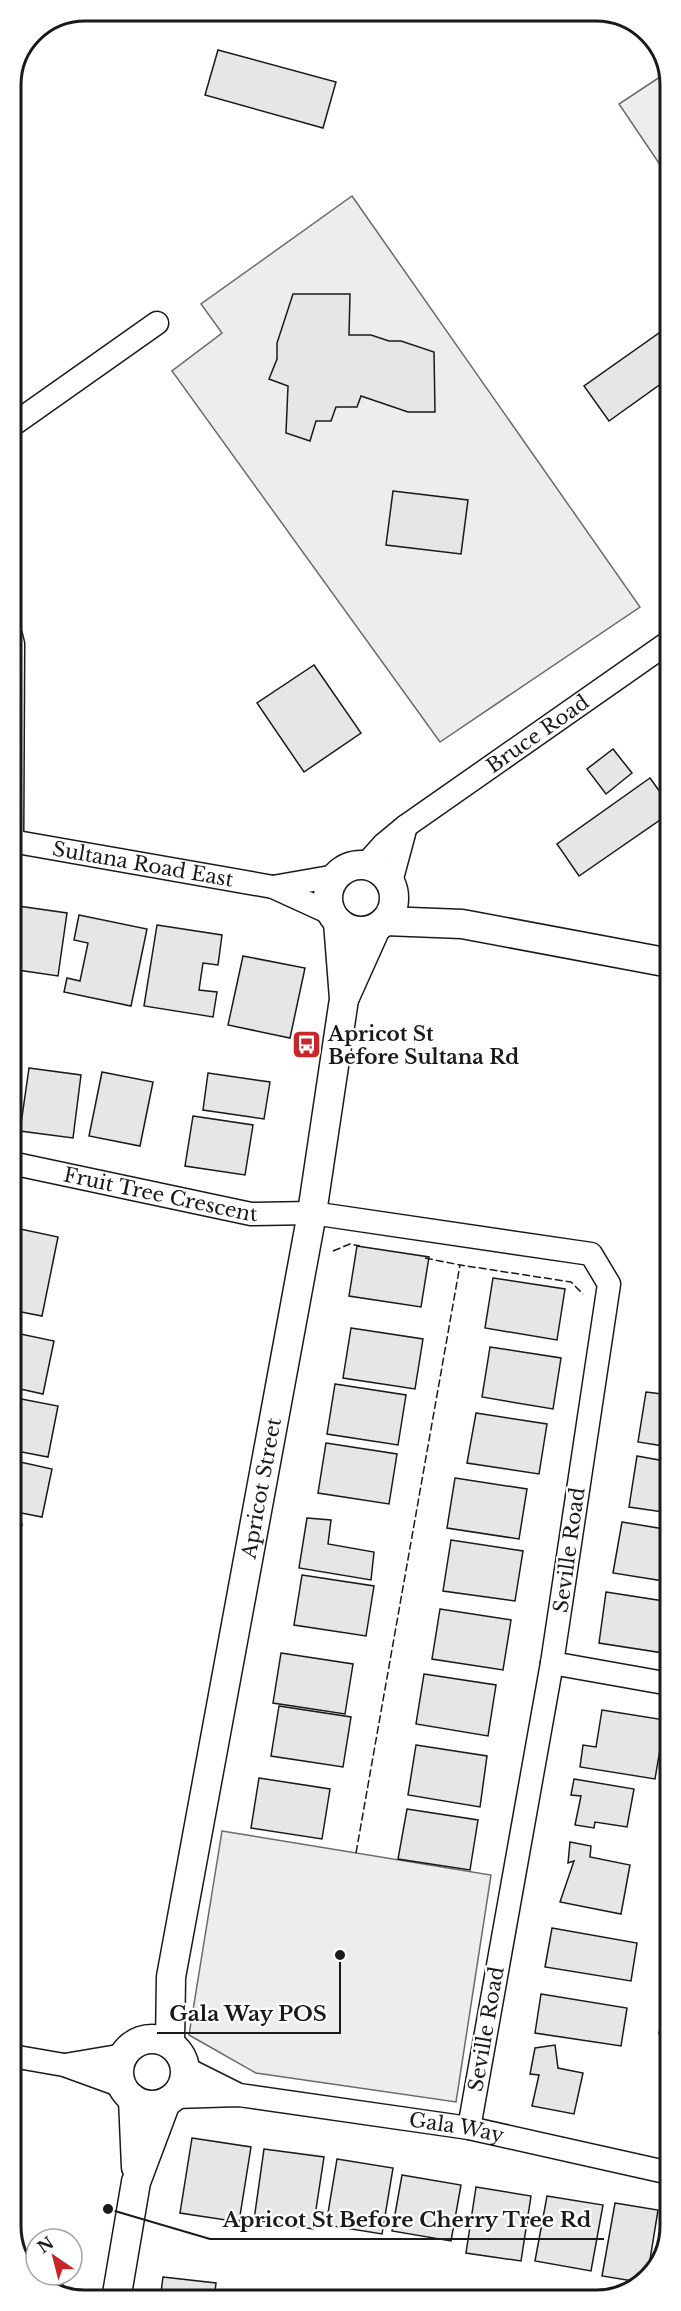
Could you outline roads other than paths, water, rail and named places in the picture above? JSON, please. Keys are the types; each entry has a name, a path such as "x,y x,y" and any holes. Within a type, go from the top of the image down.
{"street":[{"path":"21,419 157,323"},
{"name":"Bruce Road","path":"366,864 383,845 406,826 660,648"},
{"path":"380,925 394,907 393,887 406,826"},
{"name":"Sultana Road East","path":"21,843 273,887 335,918"},
{"path":"462,924 393,887 385,874 366,864 344,869 336,876 329,891 328,906 335,918 346,928 361,930 380,925 462,924 660,961"},
{"name":"Sultana Road East","path":"273,887 336,876"},
{"name":"Apricot Street","path":"170,2044 171,1977 312,1213 344,999 335,918"},
{"name":"Apricot Street","path":"344,999 380,925"},
{"name":"Fruit Tree Crescent","path":"21,1165 251,1214 312,1213"},
{"name":"Seville Road","path":"312,1213 591,1254 609,1284 552,1663 469,2128"},
{"path":"552,1663 660,1682"},
{"name":"Apricot Street","path":"132,2048 171,1977"},
{"path":"64,2065 161,2040 178,2051 185,2068 182,2085 170,2099 136,2182 118,2290"},
{"path":"132,2048 120,2075 127,2092 136,2182"},
{"path":"21,2058 64,2065 127,2092 144,2104 157,2104 170,2099"},
{"name":"Gala Way","path":"185,2068 239,2095"},
{"name":"Gala Way","path":"170,2099 239,2095 469,2128 660,2171"}],"place":[{"name":"Apricot St Before Sultana Rd","path":"307,1045"},
{"name":"Gala Way POS","path":"340,1955"},
{"name":"Apricot St Before Cherry Tree Rd","path":"108,2209"}]}
